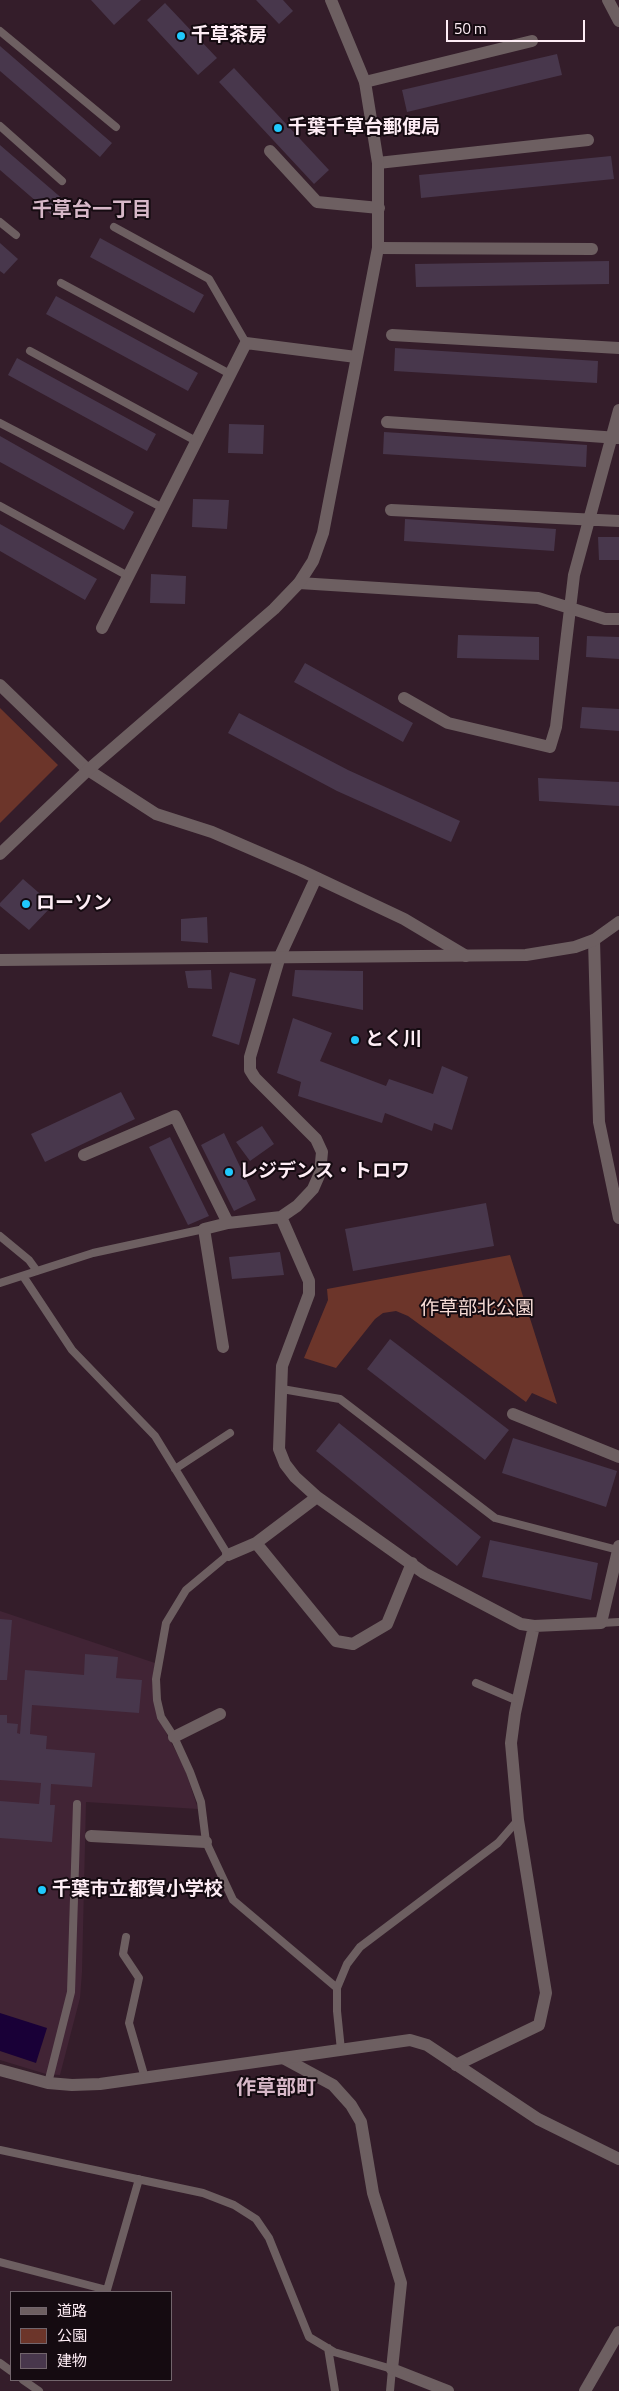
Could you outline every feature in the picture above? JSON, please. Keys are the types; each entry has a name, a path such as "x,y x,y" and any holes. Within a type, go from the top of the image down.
{"street":[{"path":"0,854 88,770 274,610 299,582 314,561 323,534 378,248 378,163 365,82 331,0"},
{"path":"608,0 619,21"},
{"path":"365,82 532,41"},
{"path":"378,163 588,140"},
{"path":"270,151 317,202 379,208"},
{"path":"378,248 592,249"},
{"path":"392,335 619,348"},
{"path":"102,628 246,343 356,357"},
{"path":"404,698 448,723 550,747 556,727 574,575 615,438 619,410"},
{"path":"388,422 615,438"},
{"path":"391,510 619,521"},
{"path":"299,582 538,598 605,619 619,619"},
{"path":"0,685 88,770 156,814 212,832 316,878 404,919 466,956"},
{"path":"223,1347 204,1229 228,1223 281,1216 297,1206 313,1189 320,1173 322,1152 316,1139 255,1078 250,1070 250,1057 280,956 316,878"},
{"path":"0,960 280,956 466,956 553,952 594,940 619,922"},
{"path":"594,940 599,1122 619,1218"},
{"path":"84,1155 175,1116 228,1223"},
{"path":"281,1216 309,1281 309,1294 282,1366 279,1449 285,1464 294,1476 318,1497 412,1563 424,1574 521,1624 534,1626 601,1624 618,1548"},
{"path":"513,1414 619,1457"},
{"path":"228,1555 256,1543 318,1497"},
{"path":"256,1543 336,1641 353,1644 387,1624 412,1563"},
{"path":"456,2065 539,2025 546,1993 518,1820 511,1743 534,1626"},
{"path":"174,1737 220,1714"},
{"path":"91,1836 206,1842"},
{"path":"0,2070 48,2082 72,2085 100,2084 410,2040 427,2045 538,2119 619,2159"},
{"path":"283,2058 333,2085 351,2105 361,2122 372,2193 401,2283 392,2369 448,2391"},
{"path":"585,2391 619,2332"}],"lane":[{"path":"0,31 116,127"},
{"path":"0,126 62,180"},
{"path":"0,222 16,235"},
{"path":"114,227 209,278 246,343"},
{"path":"61,283 230,374"},
{"path":"30,351 196,442"},
{"path":"0,423 163,508"},
{"path":"0,506 128,576"},
{"path":"0,1283 93,1253 204,1229"},
{"path":"0,1236 29,1260 37,1271"},
{"path":"22,1276 72,1350 155,1436 228,1555 186,1590 166,1623 156,1679 157,1700 161,1717 174,1737 201,1802 206,1842 233,1900 338,1988"},
{"path":"282,1389 340,1398 495,1518 618,1548"},
{"path":"175,1469 230,1433"},
{"path":"601,1624 619,1622"},
{"path":"476,1683 518,1701"},
{"path":"48,2082 71,1992 77,1804"},
{"path":"341,2050 337,2011 338,1988 347,1964 360,1947 498,1843 518,1820"},
{"path":"126,1937 123,1954 139,1978 129,2023 145,2078"},
{"path":"0,2150 204,2193 234,2205 256,2219 269,2238 308,2337 328,2348 392,2369 390,2391"},
{"path":"0,2262 107,2290 139,2179"},
{"path":"328,2348 335,2391"},
{"path":"24,2381 39,2391"}],"shaded area":[{"name":"千葉市立都賀小学校","path":"0,1611 155,1663 152,1682 160,1721 185,1769 198,1809 86,1802 80,1998 60,2075 46,2074 0,2060"},
{"path":"0,2013 47,2028 36,2063 0,2051"}],"green space":[{"path":"0,708 58,765 0,823"},
{"name":"作草部北公園","path":"510,1255 557,1404 532,1393 526,1402 408,1316 396,1311 383,1313 375,1319 336,1368 304,1358 328,1300 327,1289"}],"building":[{"path":"91,0 141,0 114,25"},
{"path":"256,0 283,0 293,11 279,24"},
{"path":"165,3 217,58 198,75 147,20"},
{"path":"0,46 112,143 100,157 0,71"},
{"path":"557,54 562,75 407,112 402,90"},
{"path":"234,68 329,170 314,184 219,82"},
{"path":"0,145 65,201 52,215 0,170"},
{"path":"611,156 614,179 421,198 419,175"},
{"path":"100,238 204,295 194,313 90,257"},
{"path":"0,243 18,259 4,274 0,271"},
{"path":"609,261 609,284 416,287 415,264"},
{"path":"56,296 198,373 188,391 46,314"},
{"path":"395,348 598,361 597,383 394,371"},
{"path":"17,358 156,434 147,451 8,375"},
{"path":"229,424 264,425 263,454 228,453"},
{"path":"384,432 587,445 586,467 383,454"},
{"path":"0,436 134,512 124,530 0,462"},
{"path":"193,499 229,500 227,529 192,527"},
{"path":"405,519 556,529 554,551 404,541"},
{"path":"0,524 97,579 85,600 0,551"},
{"path":"598,537 619,537 619,560 599,560"},
{"path":"151,574 186,576 185,604 150,603"},
{"path":"458,635 539,637 539,660 457,658"},
{"path":"587,636 619,637 619,659 586,657"},
{"path":"305,663 413,723 403,742 294,682"},
{"path":"582,707 619,709 619,731 580,728"},
{"path":"239,713 348,770 460,821 451,842 337,791 228,733"},
{"path":"538,778 619,782 619,806 539,801"},
{"name":"ローソン","path":"23,879 53,905 29,930 0,906 0,903"},
{"path":"207,917 208,943 181,941 181,919"},
{"path":"211,970 212,989 188,988 185,971"},
{"path":"295,970 363,971 363,1010 292,996"},
{"path":"230,972 256,979 239,1045 212,1036"},
{"path":"293,1018 332,1033 320,1061 386,1086 389,1079 433,1094 442,1066 468,1077 452,1130 434,1123 432,1131 385,1113 382,1123 298,1096 301,1082 277,1073"},
{"path":"121,1092 135,1119 45,1162 31,1134"},
{"path":"262,1126 274,1144 250,1161 236,1142"},
{"name":"レジデンス・トロワ","path":"224,1133 256,1200 234,1211 201,1145"},
{"path":"170,1137 209,1216 188,1225 149,1147"},
{"path":"486,1203 494,1246 353,1271 345,1229"},
{"path":"280,1252 284,1275 232,1279 229,1257"},
{"path":"390,1339 509,1430 485,1460 367,1369"},
{"path":"339,1423 481,1537 457,1566 316,1451"},
{"path":"513,1438 617,1471 606,1507 502,1473"},
{"path":"490,1540 598,1563 591,1600 482,1577"},
{"path":"0,1619 12,1620 7,1680 0,1680"},
{"path":"85,1654 118,1657 116,1678 142,1680 139,1713 32,1705 30,1734 47,1736 46,1749 95,1753 92,1787 51,1784 50,1805 55,1805 52,1842 0,1838 0,1801 39,1804 41,1783 0,1780 0,1715 7,1715 7,1723 18,1724 17,1733 20,1734 25,1670 84,1675"}],"place":[{"name":"千草茶房","path":"181,36"},
{"name":"千葉千草台郵便局","path":"278,128"},
{"name":"ローソン","path":"26,904"},
{"name":"とく川","path":"355,1040"},
{"name":"レジデンス・トロワ","path":"229,1172"},
{"name":"千葉市立都賀小学校","path":"42,1890"}],"district":[{"name":"千草台一丁目","path":"92,211"},
{"name":"作草部町","path":"276,2089"}]}
